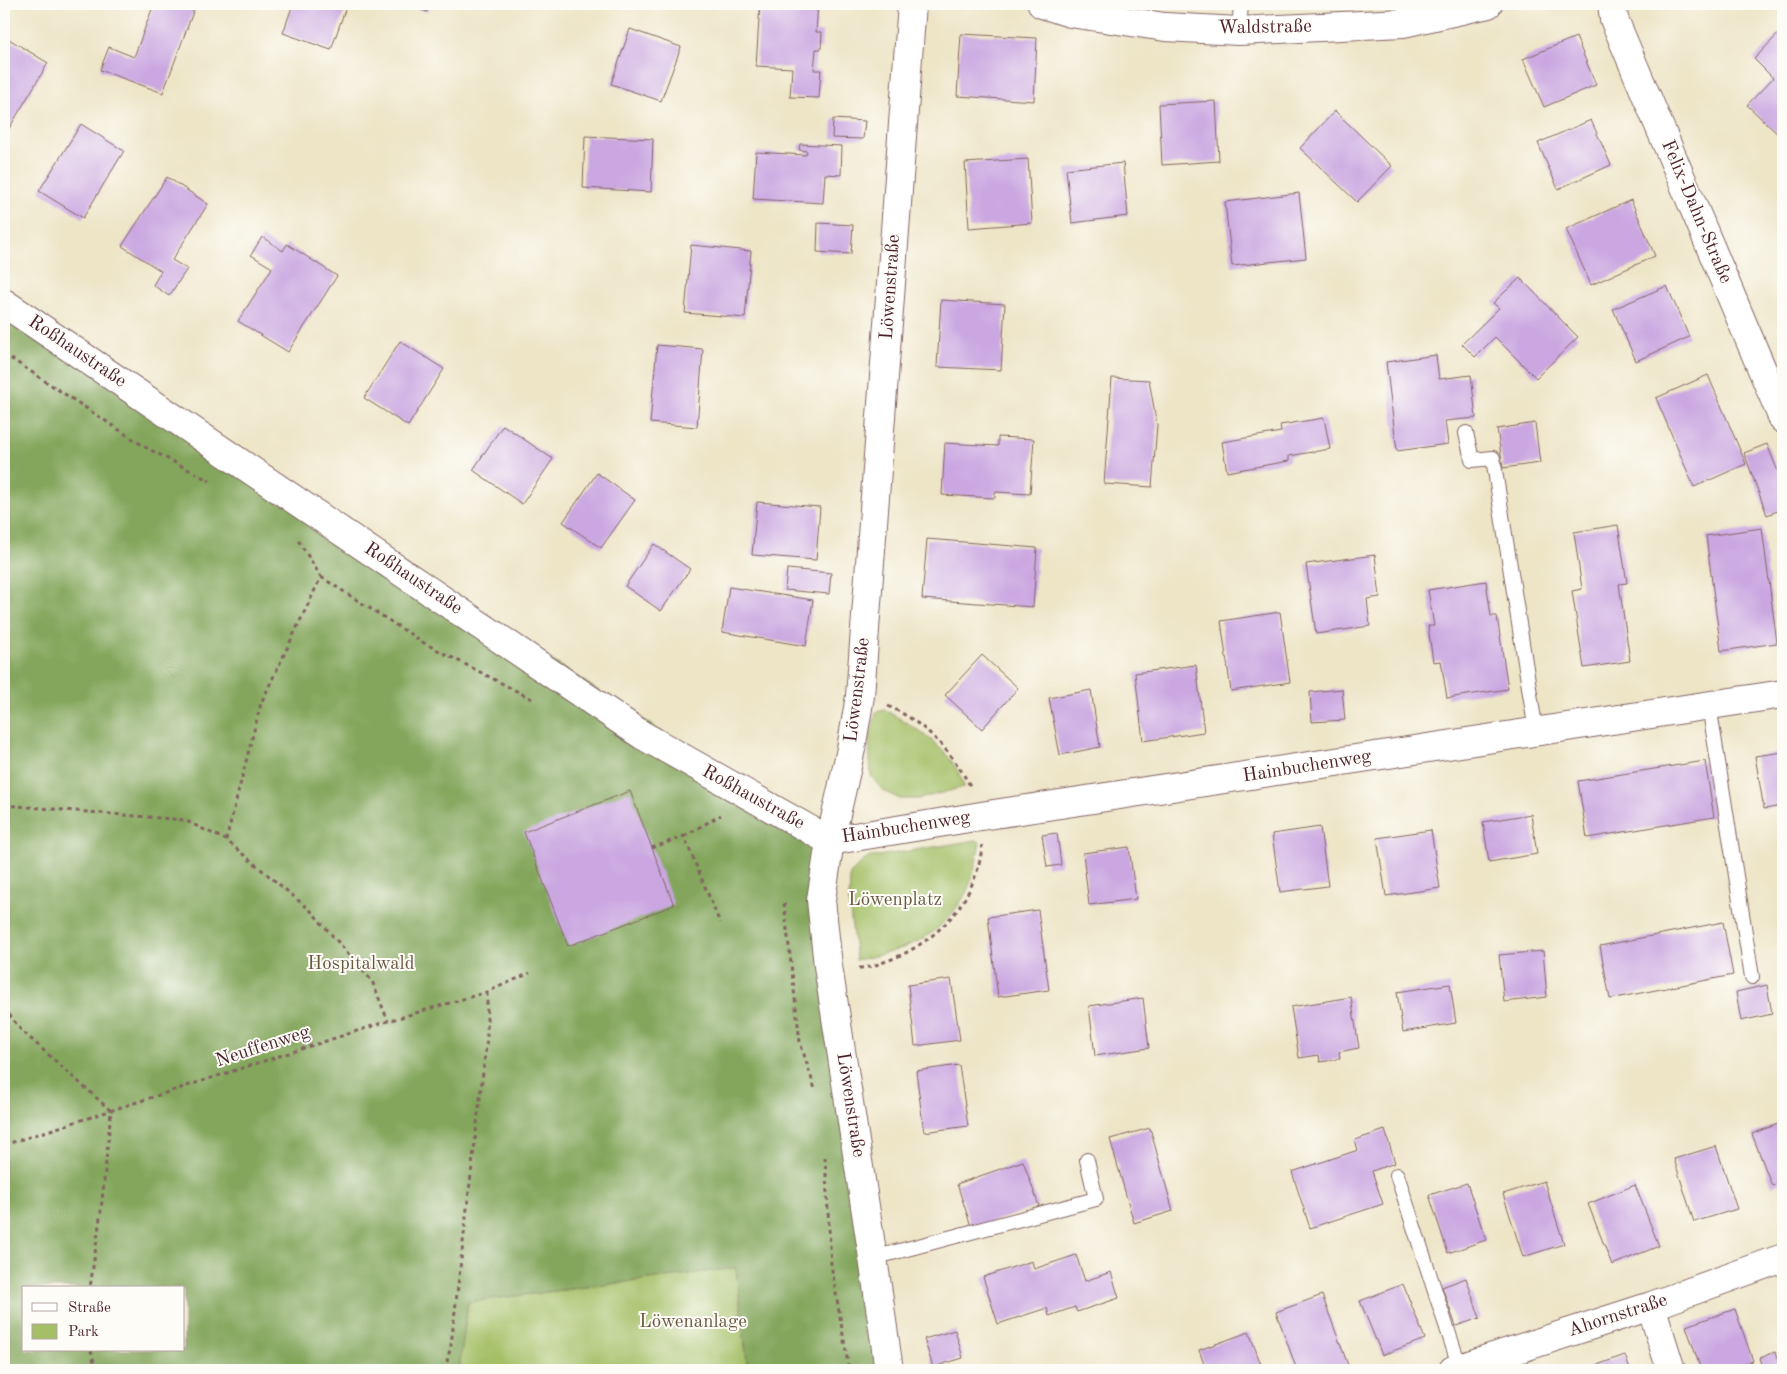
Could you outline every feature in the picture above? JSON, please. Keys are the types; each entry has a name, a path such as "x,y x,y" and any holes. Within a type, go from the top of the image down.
{"street":[{"name":"Löwenstraße","path":"889,1370 828,966 821,900 830,841 852,749 860,696 886,371 912,4"},
{"name":"Waldstraße","path":"1042,4 1070,13 1165,27 1239,31 1403,24 1488,4"},
{"name":"Felix-Dahn-Straße","path":"1612,4 1614,19 1783,419"},
{"name":"Roßhaustraße","path":"4,302 642,735 830,841"},
{"name":"Hainbuchenweg","path":"830,841 981,816 1783,694"},
{"name":"Ahornstraße","path":"1456,1369 1651,1306 1783,1258"},
{"path":"1651,1306 1671,1370"}],"lane":[{"path":"1239,31 1240,4"},
{"path":"1466,433 1472,460 1492,458 1536,732"},
{"path":"1709,704 1752,977"},
{"path":"873,1258 1096,1199 1087,1160"},
{"path":"1397,1176 1456,1369"}],"path":[{"path":"4,354 145,447 211,482"},
{"path":"291,534 299,541 321,577 424,643 537,702"},
{"path":"226,840 261,703 321,577"},
{"path":"652,848 684,836 752,797"},
{"path":"4,805 184,820 226,840 311,911 372,981 388,1021"},
{"path":"684,836 720,923"},
{"path":"784,903 800,1042 817,1098"},
{"name":"Neuffenweg","path":"4,1145 388,1021 488,992 530,973"},
{"path":"445,1370 452,1346 487,1038 488,992"},
{"path":"4,1008 21,1030 111,1111 101,1211 90,1286"},
{"path":"825,1150 831,1264 849,1370"},
{"path":"92,1352 96,1370"}],"green space":[{"name":"Hospitalwald","path":"4,303 104,370 830,841 821,900 889,1370 748,1370 736,1268 468,1302 459,1370 4,1370"},
{"path":"885,710 933,741 952,762 964,787 919,799 900,799 883,791 871,776 869,741 876,712"},
{"name":"Löwenplatz","path":"976,840 980,842 975,867 967,891 946,920 934,931 906,947 856,960 849,903 850,874 866,858"},
{"name":"Löwenanlage","path":"736,1268 748,1370 459,1370 468,1302"}],"building":[{"path":"154,4 196,4 163,93 100,70 109,47 134,57"},
{"path":"293,4 347,4 331,50 283,33"},
{"path":"405,4 430,4 427,12"},
{"path":"760,4 818,4 816,32 822,32 821,49 816,49 814,70 821,70 819,98 790,97 792,68 756,66"},
{"path":"630,29 681,47 661,101 611,84"},
{"path":"1783,29 1782,138 1747,105 1773,78 1754,59"},
{"path":"961,34 1037,38 1034,101 957,96"},
{"path":"4,36 48,63 4,137"},
{"path":"1576,37 1596,85 1544,107 1523,59"},
{"path":"1216,101 1219,161 1162,165 1159,104"},
{"path":"1335,111 1392,166 1357,202 1300,148"},
{"path":"833,119 865,121 863,139 832,138"},
{"path":"1591,120 1611,165 1558,189 1538,143"},
{"path":"81,124 124,151 83,218 39,191"},
{"path":"585,136 653,139 651,192 583,188"},
{"path":"800,144 842,146 841,175 825,174 823,203 753,199 756,152 806,155 807,151 799,150"},
{"path":"1028,159 1032,223 969,228 965,163"},
{"path":"1123,163 1128,216 1072,223 1066,169"},
{"path":"167,177 208,204 172,260 187,269 169,296 153,285 161,271 122,246"},
{"path":"1299,193 1306,258 1232,266 1225,202"},
{"path":"1631,200 1655,256 1591,285 1566,229"},
{"path":"818,223 853,225 851,254 817,252"},
{"path":"262,237 283,251 287,244 337,276 288,352 238,321 272,268 251,255"},
{"path":"691,245 751,251 745,318 685,313"},
{"path":"1520,278 1578,337 1536,378 1495,337 1475,357 1462,344 1499,308 1493,303"},
{"path":"1667,286 1689,337 1636,361 1613,309"},
{"path":"941,300 1005,304 1001,370 937,367"},
{"path":"400,341 444,369 408,426 364,398"},
{"path":"657,345 703,349 697,427 650,423"},
{"path":"1436,355 1439,379 1471,375 1476,418 1445,421 1448,444 1397,451 1386,362"},
{"path":"1708,375 1746,464 1694,487 1656,398"},
{"path":"1112,378 1149,380 1157,425 1152,487 1104,484"},
{"path":"1324,418 1330,449 1289,456 1289,461 1227,472 1222,442 1281,432 1280,425"},
{"path":"1535,423 1540,463 1503,468 1497,429"},
{"path":"503,425 553,459 522,504 473,470"},
{"path":"998,437 1034,439 1030,494 995,492 995,498 942,495 945,443 998,446"},
{"path":"1767,444 1783,484 1783,509 1767,515 1744,453"},
{"path":"597,473 635,500 601,548 563,522"},
{"path":"757,502 820,507 816,560 752,555"},
{"path":"1618,525 1627,583 1619,584 1630,661 1584,668 1572,591 1582,589 1574,532"},
{"path":"1762,528 1777,643 1721,651 1706,536"},
{"path":"927,539 1037,548 1033,607 922,599"},
{"path":"654,544 690,569 661,611 625,586"},
{"path":"1375,555 1380,597 1367,599 1370,626 1316,634 1306,564"},
{"path":"787,569 831,573 829,594 785,590"},
{"path":"1486,581 1491,616 1497,616 1508,689 1447,698 1441,661 1433,662 1428,626 1434,626 1428,590"},
{"path":"729,587 813,600 806,646 722,632"},
{"path":"1280,612 1290,682 1231,691 1221,621"},
{"path":"982,655 1018,688 982,729 945,695"},
{"path":"1196,665 1204,732 1143,741 1135,673"},
{"path":"1342,689 1345,720 1312,722 1310,692"},
{"path":"1091,690 1100,747 1060,755 1049,698"},
{"path":"1783,752 1783,806 1764,809 1755,756"},
{"path":"1705,761 1714,817 1587,838 1578,781"},
{"path":"630,791 674,905 568,946 524,832"},
{"path":"1531,814 1537,854 1489,862 1483,822"},
{"path":"1320,827 1328,886 1280,892 1272,834"},
{"path":"1431,830 1440,888 1386,896 1377,838"},
{"path":"1057,833 1061,865 1047,867 1042,835"},
{"path":"1129,847 1136,899 1089,905 1083,853"},
{"path":"1038,910 1049,990 998,997 988,917"},
{"path":"1723,922 1733,975 1610,999 1600,946"},
{"path":"1543,951 1547,997 1504,1002 1499,955"},
{"path":"951,979 960,1040 915,1046 908,985"},
{"path":"1450,984 1456,1023 1403,1032 1397,992"},
{"path":"1767,985 1772,1014 1741,1021 1736,992"},
{"path":"1351,997 1359,1048 1339,1052 1340,1059 1320,1062 1319,1055 1299,1058 1291,1007"},
{"path":"1143,998 1149,1048 1095,1056 1089,1006"},
{"path":"959,1065 968,1126 924,1132 916,1071"},
{"path":"1783,1122 1783,1181 1772,1186 1752,1134"},
{"path":"1150,1128 1173,1211 1134,1223 1110,1139"},
{"path":"1385,1130 1395,1163 1372,1171 1383,1204 1310,1228 1292,1172 1358,1150 1355,1140"},
{"path":"1716,1146 1737,1209 1694,1222 1674,1159"},
{"path":"1023,1161 1039,1206 972,1229 957,1184"},
{"path":"1544,1181 1564,1244 1523,1257 1503,1194"},
{"path":"1467,1183 1486,1240 1448,1253 1429,1195"},
{"path":"1635,1185 1659,1246 1612,1265 1588,1204"},
{"path":"1076,1255 1085,1281 1111,1272 1119,1298 1077,1312 1075,1307 1049,1316 1047,1308 998,1324 983,1277 1032,1261 1034,1269"},
{"path":"1466,1278 1480,1318 1456,1326 1442,1287"},
{"path":"1403,1284 1425,1339 1382,1355 1360,1301"},
{"path":"1322,1295 1348,1365 1332,1370 1297,1370 1276,1312"},
{"path":"1735,1309 1753,1361 1725,1370 1701,1370 1686,1326"},
{"path":"955,1330 963,1358 933,1367 924,1339"},
{"path":"1249,1332 1263,1370 1206,1370 1199,1350"},
{"path":"1775,1352 1782,1370 1764,1370 1760,1358"},
{"path":"1625,1355 1630,1370 1583,1370"}]}
